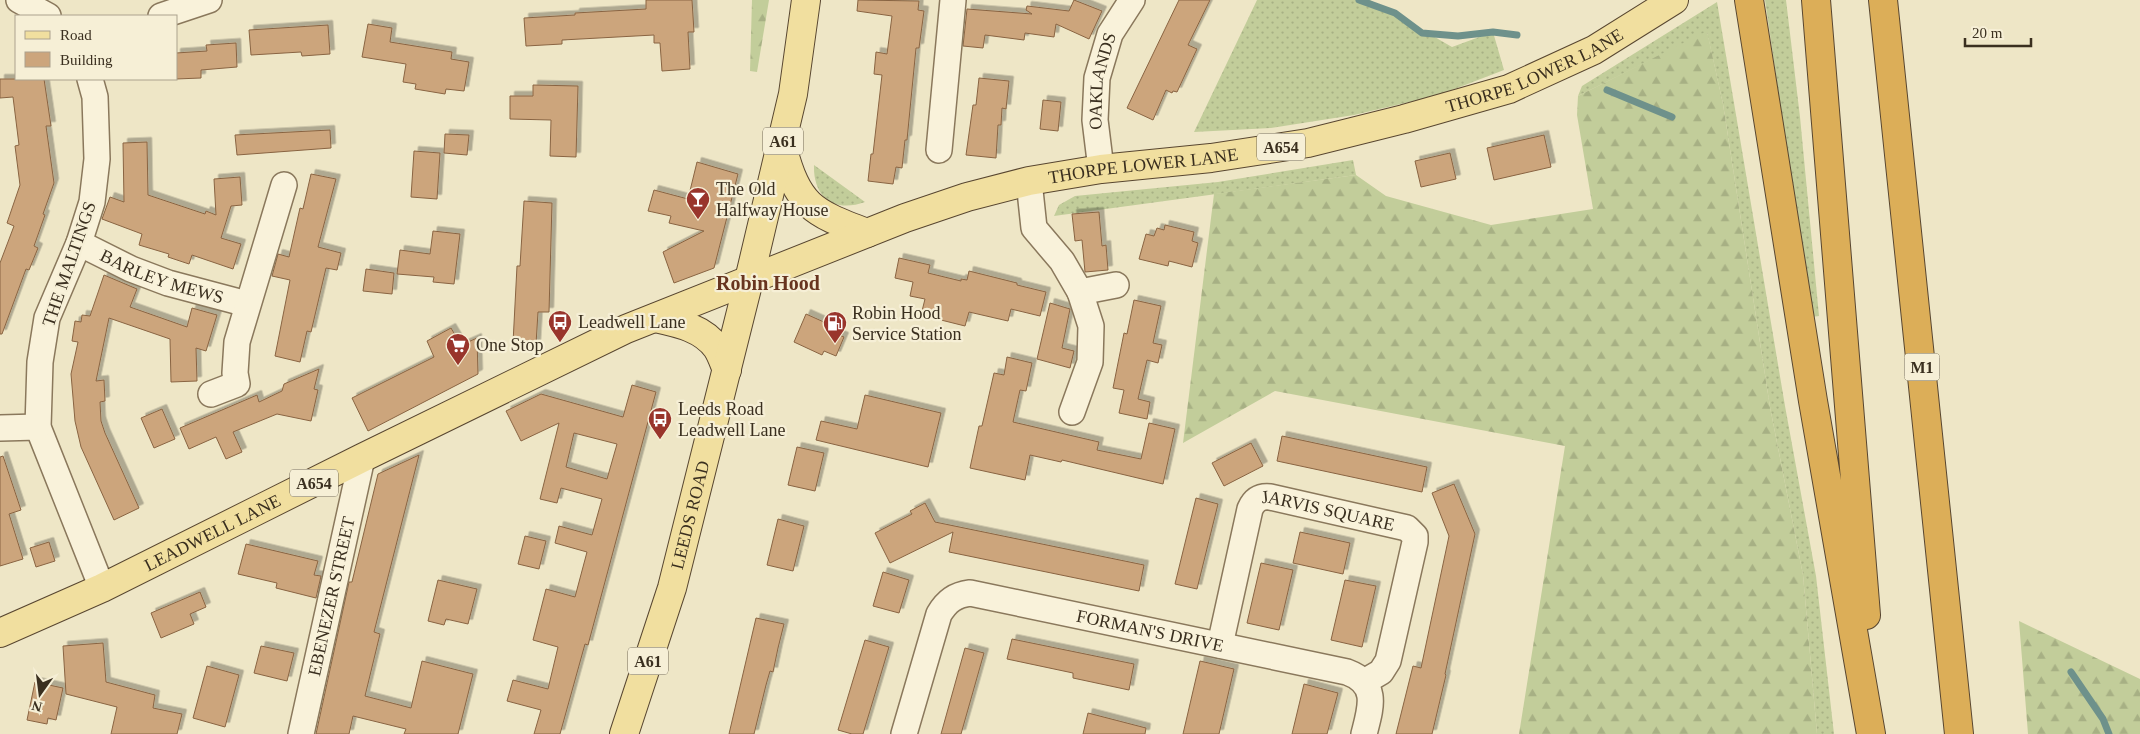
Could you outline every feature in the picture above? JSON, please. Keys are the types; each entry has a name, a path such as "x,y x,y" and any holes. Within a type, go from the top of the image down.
{"highway":[{"path":"1816,0 1876,734"},
{"name":"M1","path":"1883,0 1959,734"},
{"path":"1750,6 1813,401 1871,734"}],"main road":[{"name":"LEEDS ROAD","path":"624,734 672,588 750,280 793,94 806,0"},
{"name":"THORPE LOWER LANE","path":"750,280 905,218 967,197 1029,181 1101,169 1211,158 1308,143 1404,119 1500,91 1594,50 1674,0"},
{"path":"782,145 789,174 799,193 813,208 834,221 867,233"},
{"name":"LEADWELL LANE","path":"0,633 102,588 564,358 655,318 750,280"},
{"path":"655,318 682,323 701,332 717,348 727,370"}],"street":[{"path":"19,0 47,15"},
{"path":"165,15 209,0"},
{"path":"939,150 953,0"},
{"name":"OAKLANDS","path":"1101,169 1095,120 1097,78 1110,34 1132,0"},
{"name":"THE MALTINGS","path":"90,80 95,97 97,159 92,202 79,243 47,318 40,362 38,427 102,588"},
{"path":"1029,181 1034,228 1062,262 1080,292 1091,326 1090,362 1072,412"},
{"name":"BARLEY MEWS","path":"211,394 238,384 235,373 237,342 284,185"},
{"name":"BARLEY MEWS","path":"79,243 131,269 168,284 247,304"},
{"path":"1080,292 1116,285"},
{"path":"0,428 38,427"},
{"name":"EBENEZER STREET","path":"300,734 362,458"},
{"name":"JARVIS SQUARE","path":"1220,645 1250,510 1256,500 1270,496 1407,528 1415,536 1416,542 1388,661 1381,672 1364,682"},
{"name":"FORMAN'S DRIVE","path":"904,734 939,614 944,605 961,594 970,594 1347,672 1356,675 1364,682"},
{"path":"1364,682 1369,691 1371,701 1364,734"}],"green space":[{"path":"752,0 769,0 757,72 750,71"},
{"path":"1257,0 1370,0 1452,47 1493,32 1504,70 1439,95 1354,115 1271,128 1194,132"},
{"path":"1765,0 1786,0 1800,117 1819,316 1811,317"},
{"path":"1717,2 1785,406 1816,576 1834,734 1817,734 1803,575 1770,407 1723,104 1707,32 1578,96 1582,86"},
{"path":"1707,31 1723,104 1770,407 1803,575 1817,734 1519,734 1565,446 1275,391 1183,443 1214,194 1356,175 1386,196 1491,225 1593,209 1577,115 1578,96"},
{"path":"1353,160 1356,175 1054,216 1059,205 1075,196 1218,182"},
{"path":"814,165 865,202 844,206 828,200 817,186"},
{"path":"2019,621 2140,679 2140,734 2028,734"}],"building":[{"path":"646,0 692,0 694,32 688,32 690,69 662,71 660,43 654,43 654,35 562,40 562,44 526,46 524,18 646,9"},
{"path":"858,0 919,1 918,10 924,11 919,48 916,48 907,140 905,140 902,168 896,167 893,184 868,181 882,75 874,74 876,52 887,54 892,16 857,11"},
{"path":"1074,0 1102,11 1089,39 1056,24 1054,37 1025,33 1024,40 985,35 983,48 963,46 967,9 1032,14 1026,10 1027,6 1069,11"},
{"path":"1179,0 1210,0 1188,45 1197,49 1177,92 1173,91 1172,93 1166,90 1153,120 1127,108"},
{"path":"368,24 392,28 390,42 452,52 451,59 469,62 464,91 446,89 445,94 415,89 416,84 403,82 406,64 362,57"},
{"path":"328,25 330,54 302,56 301,52 251,55 249,30"},
{"path":"236,43 237,67 201,70 201,78 178,79 178,53 207,51 206,45"},
{"path":"979,78 1009,81 1006,109 1002,108 1001,125 998,125 996,158 966,155 973,105 976,105"},
{"path":"0,79 44,80 51,126 46,126 54,183 34,246 38,248 29,270 26,269 2,334 0,334 0,263 14,226 7,223 20,185 15,146 19,145 13,97 0,98"},
{"path":"533,85 578,86 576,157 550,156 551,120 510,119 510,96 533,96"},
{"path":"1043,100 1061,102 1058,131 1040,129"},
{"path":"330,130 331,148 237,155 235,135"},
{"path":"445,134 469,135 467,155 444,153"},
{"path":"1544,135 1551,167 1494,180 1487,148"},
{"path":"147,142 148,195 205,214 206,211 216,215 214,179 240,177 242,205 231,206 221,238 241,244 233,269 192,255 189,264 168,257 169,254 139,245 142,234 102,219 110,197 124,202 123,143"},
{"path":"414,151 440,153 437,199 411,197"},
{"path":"1450,153 1456,179 1421,187 1415,161"},
{"name":"The Old Halfway House","path":"697,162 738,174 714,268 674,283 663,252 704,231 669,223 671,216 648,211 654,190 688,199"},
{"path":"311,174 336,179 318,247 341,253 337,270 326,268 311,332 307,331 300,362 275,356 290,280 272,276 278,254 289,257 300,208 303,209"},
{"path":"524,201 552,203 549,312 538,312 536,344 513,343 517,266 520,266"},
{"path":"1099,212 1102,246 1106,245 1108,270 1085,272 1082,240 1075,241 1072,214"},
{"path":"1165,225 1194,232 1192,241 1198,243 1192,267 1169,261 1168,266 1139,259 1146,234 1154,236 1157,228 1164,230"},
{"path":"433,231 460,234 454,284 433,282 434,277 397,274 400,250 430,254"},
{"path":"899,258 930,265 928,273 961,281 961,279 967,280 969,271 1046,292 1040,316 1011,309 1008,321 969,312 965,326 921,315 925,299 910,296 913,282 895,278"},
{"path":"366,269 394,273 392,294 363,291"},
{"path":"104,275 137,289 130,307 187,327 192,308 217,315 206,351 196,348 197,381 171,382 170,339 109,318 96,381 104,380 105,401 100,402 101,421 139,508 114,520 81,447 75,421 71,374 78,342 72,341 75,321 81,322 82,315 90,316"},
{"path":"1134,300 1161,306 1153,343 1162,345 1158,363 1147,360 1138,399 1150,402 1147,419 1119,413 1124,390 1113,388 1124,333 1127,334"},
{"path":"1050,303 1070,309 1062,348 1074,351 1070,368 1037,359"},
{"path":"806,314 835,327 832,332 844,337 836,356 824,351 822,355 794,342"},
{"path":"451,328 461,345 477,338 478,374 368,431 352,398 434,357 427,341"},
{"path":"1007,357 1032,363 1026,391 1020,390 1013,422 1099,442 1097,450 1141,459 1149,423 1175,429 1163,484 1062,460 1061,462 1030,455 1025,480 970,468 979,426 982,426 994,373 1004,375"},
{"path":"319,369 314,389 318,390 311,421 277,414 233,432 242,452 226,459 216,437 189,449 180,428 257,395 259,402 282,391 284,384"},
{"path":"632,385 656,392 588,645 585,644 560,734 534,734 541,710 507,701 513,680 548,689 558,647 533,640 546,589 575,597 587,552 555,543 559,526 592,535 602,499 561,488 557,503 540,499 559,423 521,441 506,411 541,394 623,417","holes":["574,433 617,444 607,479 566,467"]},
{"path":"865,395 941,413 928,467 816,440 821,421 857,429"},
{"path":"162,409 175,439 154,448 141,418"},
{"path":"1282,436 1427,467 1422,492 1277,461"},
{"path":"1251,443 1263,466 1224,486 1212,463"},
{"path":"797,447 824,453 815,491 788,485"},
{"path":"419,455 374,632 380,634 365,696 411,708 422,661 473,674 458,734 404,734 406,729 353,716 349,734 316,734 349,582 352,582 378,474"},
{"path":"3,456 21,510 9,514 23,559 0,566 0,457"},
{"path":"1454,484 1475,534 1446,675 1432,734 1396,734 1413,666 1421,668 1449,536 1432,493"},
{"path":"1196,498 1218,504 1197,589 1175,584"},
{"path":"925,503 935,522 1144,565 1139,591 949,552 953,532 890,563 875,533 912,514 910,511"},
{"path":"778,519 804,526 793,571 767,565"},
{"path":"1300,532 1350,543 1343,574 1293,563"},
{"path":"525,536 546,541 539,569 518,564"},
{"path":"49,542 55,561 36,567 30,548"},
{"path":"246,544 318,561 314,575 321,576 316,598 276,588 277,583 238,574"},
{"path":"1261,563 1293,570 1279,630 1247,623"},
{"path":"883,572 909,580 899,613 873,606"},
{"path":"438,580 477,589 468,624 446,619 444,625 428,621"},
{"path":"1345,580 1376,586 1362,647 1331,640"},
{"path":"200,592 206,607 190,614 194,624 161,638 151,613"},
{"path":"756,618 784,624 773,672 770,671 754,734 729,734"},
{"path":"1012,639 1134,664 1129,690 1073,678 1073,673 1007,659"},
{"path":"865,640 889,647 863,734 852,734 838,730"},
{"path":"103,643 106,682 155,695 153,708 182,714 177,734 111,734 117,707 66,694 63,646"},
{"path":"261,646 294,653 287,681 254,673"},
{"path":"965,648 984,653 961,734 941,734"},
{"path":"1200,661 1234,669 1219,734 1183,734"},
{"path":"207,666 239,675 225,727 193,718"},
{"path":"35,682 63,688 56,720 48,718 47,724 27,720"},
{"path":"1304,684 1338,693 1327,734 1292,734"},
{"path":"1088,713 1146,728 1145,734 1083,734"}],"waterway":[{"path":"1359,0 1395,13 1422,33 1458,36 1493,32 1517,35"},
{"path":"1607,90 1672,117"},
{"path":"2071,672 2103,719 2109,734"}],"place":[{"name":"The Old Halfway House","path":"698,220"},
{"name":"Leadwell Lane","path":"560,343"},
{"name":"Robin Hood Service Station","path":"835,344"},
{"name":"One Stop","path":"458,366"},
{"name":"Leeds Road Leadwell Lane","path":"660,440"}],"district":[{"name":"Robin Hood","path":"768,283"}]}
